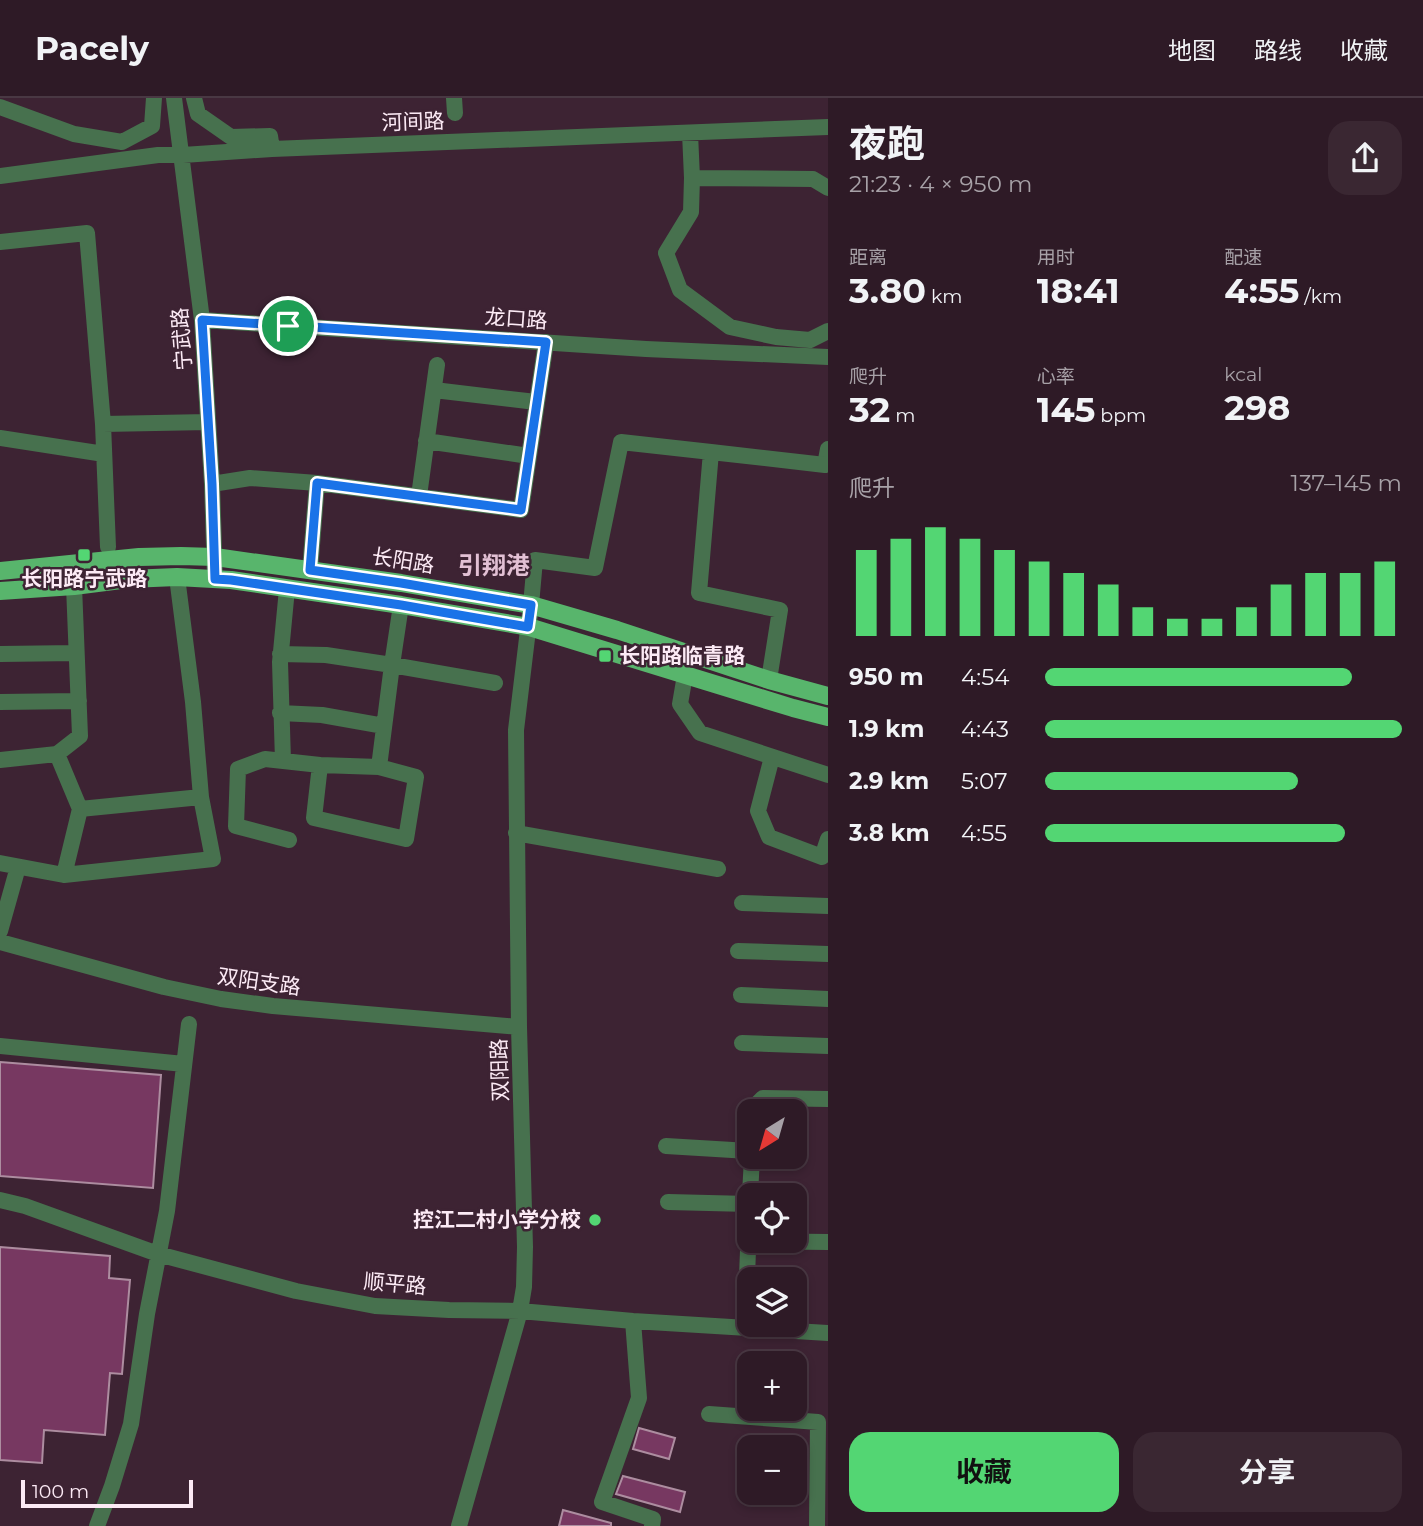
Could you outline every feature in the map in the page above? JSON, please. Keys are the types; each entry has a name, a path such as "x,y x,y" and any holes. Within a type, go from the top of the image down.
{"main road":[{"name":"长阳路","path":"0,571 139,557 215,557 401,583 531,605 828,696"},
{"name":"长阳路","path":"0,591 177,577 215,579 401,605 528,627 828,717"}],"street":[{"path":"0,107 74,134 122,142 152,126 154,98"},
{"name":"宁武路","path":"174,98 202,320 215,579"},
{"path":"194,98 198,114 231,137 270,136 272,149"},
{"name":"河间路","path":"0,176 158,155 828,127"},
{"path":"690,133 691,212 666,253 680,290 730,327 776,337 810,340 828,331"},
{"path":"692,178 813,179 828,188"},
{"path":"0,242 87,233 103,424 108,547"},
{"name":"龙口路","path":"202,320 828,357"},
{"path":"212,484 250,478 317,483 521,510 546,342"},
{"path":"419,496 437,365"},
{"path":"434,390 536,402"},
{"path":"103,424 208,422"},
{"path":"0,438 104,454"},
{"path":"426,441 529,456"},
{"name":"双阳路","path":"459,1526 520,1311 524,1287 516,730 535,560 595,568 621,442 711,452"},
{"path":"769,680 780,610 699,593 711,452 825,465 828,449"},
{"path":"310,570 317,483"},
{"path":"0,863 64,875 213,859 201,797 193,702 177,577"},
{"path":"0,760 57,754 80,736 74,586"},
{"path":"284,761 280,713 280,654 287,589"},
{"path":"379,767 401,605"},
{"path":"0,654 76,653"},
{"path":"280,654 326,655 495,682"},
{"path":"685,675 680,704 700,733 828,775"},
{"path":"0,702 79,701"},
{"path":"280,713 323,715 384,726"},
{"path":"57,754 80,809 64,875"},
{"path":"772,757 758,811 769,838 822,857 828,839"},
{"path":"289,840 236,826 238,769 265,759 320,765 379,767 416,777 406,839 314,818 320,765"},
{"path":"80,809 201,797"},
{"path":"516,834 718,869"},
{"path":"0,931 18,867"},
{"path":"742,903 828,906"},
{"name":"双阳支路","path":"0,942 164,988 212,997 300,1009 519,1027"},
{"path":"738,951 828,954"},
{"path":"741,995 828,999"},
{"path":"97,1526 131,1424 147,1314 167,1211 189,1024"},
{"path":"742,1043 828,1046"},
{"path":"0,1046 184,1064"},
{"path":"762,1099 828,1098"},
{"path":"666,1146 737,1150"},
{"name":"顺平路","path":"0,1200 25,1206 158,1254 296,1291 375,1306 520,1311 737,1328"},
{"path":"668,1202 737,1204"},
{"path":"807,1242 828,1242"},
{"path":"633,1321 639,1398 602,1502 653,1519 652,1526"},
{"name":"顺平路","path":"807,1332 828,1333"},
{"path":"709,1414 823,1422 817,1526"}],"building":[{"path":"0,1062 161,1075 153,1188 0,1176"},
{"path":"0,1247 110,1256 109,1278 130,1280 122,1374 110,1373 105,1435 44,1430 42,1463 0,1460"},
{"path":"639,1428 675,1438 669,1459 633,1449"},
{"path":"623,1476 685,1492 680,1512 616,1494"},
{"path":"563,1510 611,1523 611,1526 559,1526"}],"place":[{"name":"长阳路宁武路","path":"84,555"},
{"name":"长阳路临青路","path":"605,656"},
{"name":"控江二村小学分校","path":"595,1220"}],"district":[{"name":"引翔港","path":"494,566"}],"route":[{"path":"202,320 288,326 546,342 521,510 317,483 310,570 531,605 528,627 401,605 215,579 202,320"}]}
